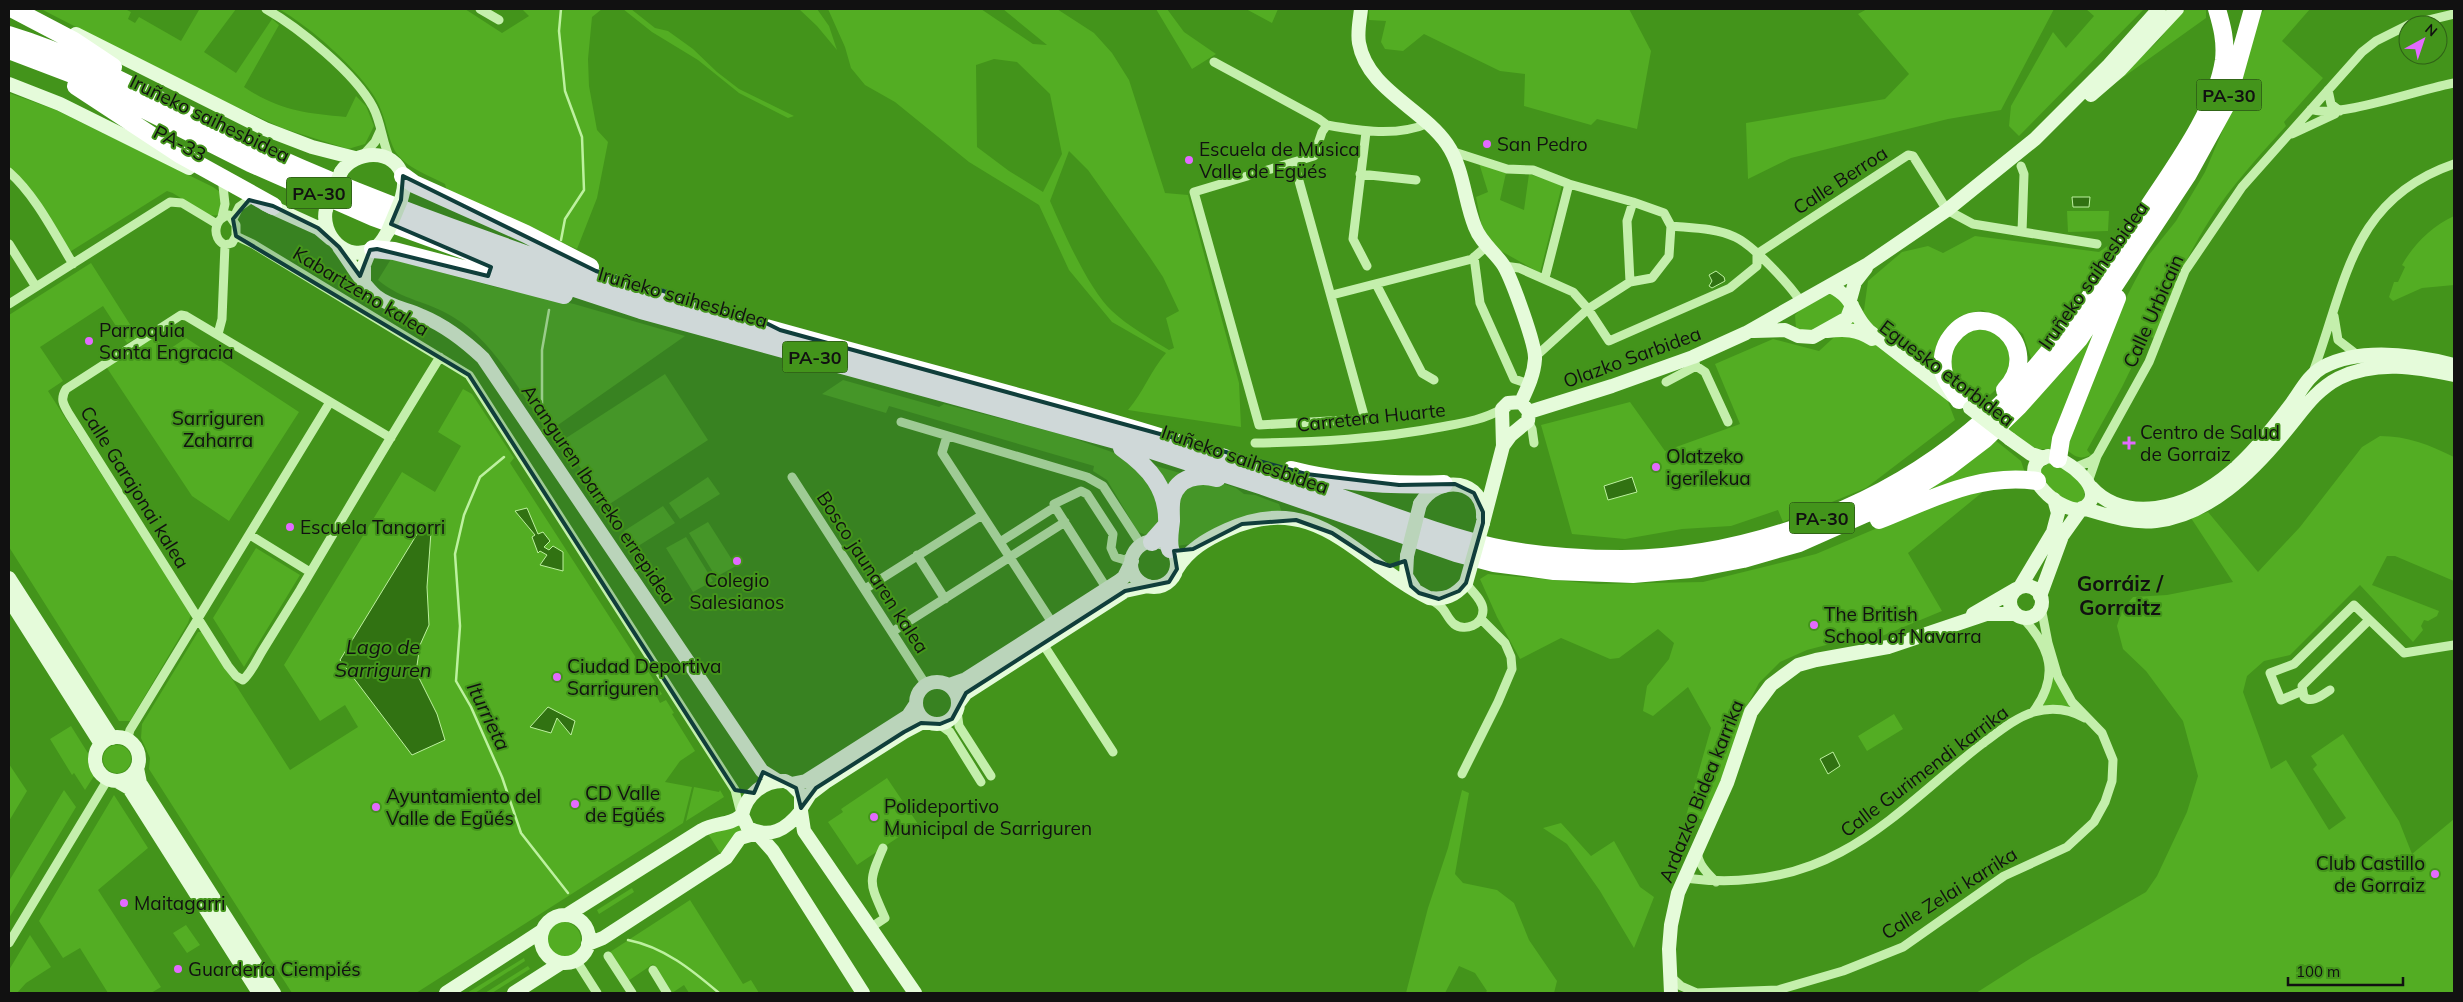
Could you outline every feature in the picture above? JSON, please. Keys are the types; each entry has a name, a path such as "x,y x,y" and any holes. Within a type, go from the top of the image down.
{"highway":[{"path":"13,9 74,41 128,78 244,142"},
{"name":"Iruñeko saihesbidea","path":"9,35 36,43 93,67 244,142 356,193 506,248 609,283 1167,439 1434,530 1496,548 1556,556 1626,559 1712,550 1762,539 1809,524 1869,497 1911,474 1970,432 2021,385 2059,341 2095,291 2180,159 2207,109 2222,71 2225,52 2225,35 2218,9"},
{"name":"Iruñeko saihesbidea","path":"9,50 80,77 250,163 373,217 641,310 1203,466 1456,554 1494,563 1550,571 1633,574 1690,569 1752,556 1799,543 1896,500 1947,468 1985,439 2044,380 2079,340 2188,174 2226,104 2253,9"},
{"path":"9,57 64,79 181,155 273,206"},
{"path":"2051,458 2061,439 2111,310 2140,255 2176,202 2188,174"},
{"path":"403,176 414,184 526,234 596,271 758,319 780,330"},
{"path":"437,240 505,270 596,301 1122,448 1218,478 1449,556 1511,568 1550,571"},
{"path":"372,250 394,251 509,282 584,300 596,301"},
{"path":"1869,497 1954,435 2010,384 2019,362 2018,350 2012,337 1995,324 1976,322 1966,324 1949,339 1943,352 1944,374 1965,407"},
{"path":"1167,439 1203,444 1255,461 1306,474 1399,485 1444,484"},
{"path":"1122,448 1149,470 1163,492 1167,525 1140,551"},
{"path":"1171,549 1171,507 1176,488 1185,480 1193,477 1202,475 1218,478"},
{"path":"1690,569 1743,564 1815,545 1948,492 1981,481 2035,475"}],"street":[{"path":"23,9 264,129 312,147 360,156 375,154 392,161"},
{"path":"266,9 328,56 353,80 372,105 392,161 403,176 404,186 401,200 388,231 372,250 364,265 364,282"},
{"path":"480,9 499,20"},
{"path":"1361,9 1359,42 1367,68 1429,123 1452,151 1475,227 1487,246 1504,266 1516,294 1535,357 1524,418 1503,446"},
{"path":"1868,264 1855,282 1847,318 1813,337 1798,336 1789,322 1796,305 1868,264 1947,210 2035,139 2109,65 2159,9"},
{"path":"2035,139 2050,130 2120,70 2177,9"},
{"name":"Calle Urbicain","path":"2089,484 2097,456 2149,362 2185,271 2230,202 2283,139 2362,52 2376,41 2398,30"},
{"path":"1214,62 1319,118 1327,125 1366,132 1418,128 1429,123"},
{"path":"2311,109 2322,112 2340,110 2454,83"},
{"name":"PA-33","path":"9,84 60,104 249,200 273,206 318,228 335,243"},
{"path":"2328,90 2331,104 2340,110"},
{"path":"2283,139 2340,110"},
{"path":"1294,163 1366,419 1260,425 1194,192 1314,156 1322,132 1327,125"},
{"path":"372,250 360,252 335,243 325,222 326,209 341,172 348,162 360,156 375,142 380,131"},
{"path":"1366,132 1353,239 1367,266"},
{"path":"1452,151 1507,169 1534,170 1569,184 1633,202 1664,213 1671,226 1669,256 1652,278 1630,282 1588,309 1535,357"},
{"name":"Calle Berroa","path":"1757,254 1908,155 1913,156 1947,210"},
{"path":"2311,377 2334,314 2346,269 2370,224 2393,198 2431,174 2454,164"},
{"path":"2021,166 2024,174 2022,232"},
{"path":"9,172 18,180 73,264"},
{"path":"1360,174 1416,180"},
{"path":"1545,278 1569,184"},
{"path":"220,220 229,215 236,224 236,236 232,243 226,245 216,237 220,220 225,204 223,186"},
{"path":"233,219 239,207 249,200"},
{"path":"9,304 170,202 182,203 220,220"},
{"path":"1630,282 1627,221 1633,202"},
{"path":"1947,210 1973,224 2097,244"},
{"path":"1671,226 1704,229 1737,238 1757,254 1796,305"},
{"name":"Kabartzeno kalea","path":"236,236 253,244 469,375 735,790"},
{"name":"Aranguren Ibarreko errepidea","path":"335,243 364,282 386,303 420,315 450,330 483,358 762,772"},
{"path":"9,244 36,287"},
{"path":"218,334 222,319 226,245"},
{"path":"1332,295 1474,257 1487,246"},
{"path":"1504,266 1518,268 1545,278 1573,292 1588,309 1609,341 1730,288 1757,266 1757,254"},
{"path":"1474,257 1480,303 1514,379 1529,384"},
{"path":"1376,284 1422,373 1434,380"},
{"path":"1830,286 1844,293 1851,303"},
{"name":"Eguesko etorbidea","path":"1851,303 1859,319 1869,331 2008,440 2031,454 2051,458 2074,468 2089,484"},
{"name":"Olazko Sarbidea","path":"1503,416 1508,403 1524,418 1612,386 1694,362 1796,305"},
{"path":"2334,314 2335,329 2345,359 2345,371 2340,377"},
{"name":"Calle Garajonai kalea","path":"391,438 218,334 181,315 66,389 62,396 63,403 69,414 229,667 243,680 250,673 440,357"},
{"name":"Eguesko etorbidea","path":"1827,330 1844,329 1861,332 1965,407"},
{"name":"Olazko Sarbidea","path":"1746,333 1764,330 1785,330 1798,336"},
{"path":"2338,340 2361,358"},
{"path":"2323,345 2324,367 2331,376 2340,377"},
{"path":"2089,484 2101,498 2116,505 2135,509 2173,506 2196,497 2217,483 2261,443 2311,377 2324,367 2345,359 2408,357 2432,359 2454,365"},
{"path":"1666,382 1694,362 1705,372 1728,422"},
{"path":"2054,499 2072,508 2082,508 2134,521 2157,522 2198,510 2227,490 2255,466 2321,389 2340,377 2360,370 2394,366 2454,375"},
{"path":"127,740 130,730 330,402"},
{"path":"1503,416 1510,428 1524,418"},
{"path":"1496,473 1487,485 1478,490 1455,484 1444,484 1434,488 1420,504 1407,556 1406,576 1411,586 1424,596 1439,599 1450,597 1459,592 1466,583 1483,523 1496,473 1503,446 1503,416"},
{"name":"Carretera Huarte","path":"1255,442 1357,439 1416,432 1489,417 1503,416"},
{"path":"901,422 1087,477 1103,486 1140,551 1134,574 1142,584 1148,586"},
{"path":"947,436 942,453 1053,624"},
{"name":"Eguesko etorbidea","path":"2008,440 2054,499"},
{"path":"2074,468 2091,461 2097,456"},
{"path":"2035,475 2051,458"},
{"name":"Bosco jaunaren kalea","path":"792,477 926,685"},
{"path":"1083,492 1087,477"},
{"path":"2019,616 2035,614 2062,536 2082,508 2088,503 2089,484"},
{"path":"1466,487 1474,493 1480,502 1483,523"},
{"path":"773,851 774,836 801,810 810,794 827,781 911,728 921,724 935,724 952,719 966,693 1125,591 1148,586 1163,586 1174,576 1176,569 1176,558 1171,549 1164,544 1140,551 1125,560 1115,557 1111,548 1113,534 1087,494 1078,491 1054,504 1055,506 1000,542"},
{"path":"2033,712 2047,687 2048,660 2045,647 2010,602 2053,532 2058,513 2054,499"},
{"path":"1055,506 1107,589"},
{"path":"865,589 982,514"},
{"path":"2062,536 2083,519 2095,516 2111,516"},
{"path":"1176,569 1193,549 1221,532 1260,519 1285,519 1322,528 1375,561 1443,608 1454,624 1464,627 1473,626 1481,619 1483,611 1481,603 1466,583"},
{"path":"892,632 1065,522"},
{"path":"250,535 310,572"},
{"path":"1171,549 1193,549"},
{"path":"949,685 966,679 1107,589 1124,577 1140,551"},
{"path":"917,556 945,600"},
{"path":"1375,561 1394,566 1407,556"},
{"path":"9,578 106,741"},
{"path":"2018,588 2034,588 2040,601"},
{"name":"Ardazko Bidea karrika","path":"1958,623 2004,594 2018,588"},
{"path":"9,599 106,741"},
{"name":"Calle Zelai karrika","path":"1696,993 1778,990 1843,971 1903,947 2004,876 2067,847 2094,822 2105,802 2112,781 2113,760 2102,733 2072,702 2058,677 2040,601"},
{"path":"2302,691 2281,700 2270,673 2294,664 2354,605 2404,653 2454,645"},
{"name":"Ardazko Bidea karrika","path":"1671,993 1669,975 1671,925 1684,878 1727,783 1751,712 1771,685 1798,665 1829,657 1888,647 1986,614 2019,616"},
{"path":"1462,774 1498,702 1512,669 1511,657 1505,643 1481,619"},
{"path":"2330,690 2312,700 2304,697 2302,686 2369,620"},
{"path":"1043,644 1113,752"},
{"path":"735,790 742,794 784,782 806,781 908,716 916,704 919,693 926,685 938,682 949,685 954,690 959,726 991,776"},
{"path":"916,704 921,716 950,732 982,782"},
{"name":"Calle Gurimendi karrika","path":"1684,878 1716,882 1740,882 1785,873 1816,864 1841,852 1890,820 1958,762 1994,736 2033,712 2068,711 2092,722"},
{"path":"127,740 106,741 97,750 95,763 102,775 129,788 259,993"},
{"path":"127,740 137,751 137,768 140,783 274,993"},
{"path":"9,943 112,780 131,776 137,768"},
{"path":"446,993 542,931 551,918 567,915 702,830 713,825 731,823 742,815 745,803 756,790 762,772 784,782 800,794 804,831 915,993"},
{"path":"735,790 748,828 757,833 773,851 864,993"},
{"path":"588,944 603,938 720,863 730,854 740,838 757,833 767,834 785,827 804,831"},
{"path":"870,928 885,918 871,884 872,874 883,848"},
{"path":"1696,850 1698,859 1705,871 1716,882"},
{"path":"514,993 561,963 576,960 586,951 588,944 586,928 575,917 567,915"},
{"path":"542,931 541,945 544,951 548,957 561,963"},
{"path":"608,956 632,993"},
{"path":"576,960 597,993"},
{"path":"653,970 667,993"},
{"path":"1669,975 1682,986 1696,993"}],"highlighted area":[{"path":"403,176 596,271 758,319 780,330 1306,474 1399,485 1455,484 1474,493 1483,512 1483,523 1466,583 1459,591 1439,599 1419,593 1411,586 1405,561 1390,566 1375,561 1332,533 1296,520 1242,524 1193,549 1174,551 1177,569 1169,582 1125,591 966,693 952,719 940,724 921,723 904,732 816,788 801,808 796,788 763,772 754,793 735,790 469,375 236,236 233,219 249,200 273,206 318,228 339,247 360,276 370,250 377,249 488,276 491,267 391,224 401,200"}],"green space":[{"path":"41,9 125,9 131,12 128,19 135,23 139,17 181,41 198,9 236,9 204,52 236,73 272,19 279,25 244,87 269,101 293,110 346,117 356,96 366,106 374,126 365,144 348,149 282,128 193,87"},
{"path":"279,9 465,9 502,33 529,16 522,9 602,9 592,17 588,59 589,86 597,130 608,142 597,198 577,249 458,197 446,188 445,184 408,165 393,147 380,107 363,82 330,47"},
{"path":"623,9 631,9 655,28 668,31 693,49 717,72 739,89 794,116 788,118 739,93 698,60 652,32"},
{"path":"799,9 817,9 829,26 837,50 817,26"},
{"path":"828,9 981,9 1033,44 1047,45 1003,9 1057,9 1094,33 1112,53 1129,80 1165,193 1188,195 1239,383 1241,427 1128,410 1166,353 1112,322 1069,270 1039,205 969,162 895,102 865,85 851,68 845,47","holes":["994,59 1017,62 1050,94 1062,154 1043,192 1009,171 977,147 976,65","1069,151 1088,170 1163,277 1179,311 1166,318 1174,348 1169,350 1118,317 1094,289 1077,259 1050,201"]},
{"path":"1156,9 1167,9 1184,32 1216,54 1192,69"},
{"path":"1246,9 1278,9 1272,23"},
{"path":"1369,9 1629,9 1651,51 1637,129 1597,119 1591,125 1524,106 1525,74 1500,71 1424,34 1403,51 1385,49 1381,42 1386,21 1369,20"},
{"path":"1867,9 2054,9 2001,110 1948,119 1791,158 1748,179 1746,123 1885,99 1909,74 1858,14"},
{"path":"2086,9 2144,9 2019,136 2009,126 2011,106 2053,32 2066,48 2094,16"},
{"path":"2187,9 2206,9 2206,18 2111,86 2158,41 2181,12"},
{"path":"2265,9 2310,9 2282,41 2323,78 2284,122 2286,126 2236,183 2209,221 2178,278 2154,338 2147,336 2122,387 2087,450 2091,455 2084,457 2075,456 2066,449 2098,356 2148,256 2176,221 2205,172 2233,106 2260,15"},
{"path":"9,93 56,110 213,187 220,192 222,210 218,215 205,213 167,191 68,253 9,169"},
{"path":"1479,163 1506,173 1500,200 1524,210 1529,174 1562,185 1540,273 1494,247 1483,232 1476,197 1488,192"},
{"path":"2067,211 2109,211 2108,231 2068,232"},
{"path":"2454,216 2454,285 2422,288 2393,301 2389,297 2394,282 2398,282 2405,267 2402,265 2412,250 2438,225"},
{"path":"1975,236 2099,252 2117,239 2032,361 2023,334 2004,319 1982,310 1960,316 1940,339 1933,362 1955,420 1866,488 1783,522 1778,510 1731,526 1682,529 1625,539 1572,534 1541,425 1630,402 1665,451 1740,424 1715,364 1773,339 1819,351 1864,310 1868,281 1902,252 1928,246 1943,253"},
{"path":"391,259 499,288 574,304 685,336 548,432 506,370 482,340 453,317 434,307 406,297 378,280"},
{"path":"91,263 138,337 127,343 103,306 40,347 63,381 48,391 191,614 188,623 130,721 119,721 9,547 9,315"},
{"path":"1831,293 1845,300 1845,311 1809,334 1796,328 1795,315 1801,309"},
{"path":"2101,324 2052,449 2036,449 2006,429 2061,373"},
{"path":"1990,327 2014,352 2006,380 1978,406 1965,398 1948,372 1953,340 1961,332"},
{"name":"Sarriguren Zaharra","path":"154,333 165,352 186,338 299,412 229,521 192,496 105,365"},
{"path":"665,374 708,440 605,507 563,440"},
{"path":"843,380 939,407 944,404 1064,435 1123,456 1154,481 1162,517 1149,536 1138,532 1107,480 1093,471 1094,466 889,406 886,413 822,394"},
{"path":"463,389 472,394 514,458 510,463 640,664 643,663 655,682 649,686 653,691 658,688 662,694 657,697 660,703 666,700 674,713 672,714 695,751 680,761 665,782 692,787 683,823 416,993 292,993 149,769 150,758 141,738 142,724 198,632 202,632 290,770 358,727 345,705 320,721 284,665 402,472 435,492 461,446 438,432"},
{"path":"2380,436 2390,436 2418,442 2454,457 2454,581 2395,556 2387,556 2372,585 2439,611 2437,616 2428,621 2424,620 2421,626 2423,630 2413,642 2360,585 2290,655 2264,661 2247,676 2243,692 2271,769 2286,760 2329,830 2346,818 2313,769 2317,765 2311,756 2343,734 2399,821 2412,854 2454,819 2454,993 1976,993 2031,958 2146,892 2157,876 2187,812 2198,776 2183,721 2146,671 2123,649 2117,626 2122,610 2133,597 2167,595 2233,582 2191,518 2208,512 2258,572 2300,527 2362,447"},
{"path":"1995,440 2021,461 2025,473 1902,506"},
{"path":"2051,462 2067,470 2084,485 2084,499 2077,504 2064,499 2053,491 2045,481 2040,469"},
{"path":"1149,464 1187,475 1172,489"},
{"path":"708,477 720,494 680,519 669,503"},
{"path":"1216,481 1236,488 1244,494 1255,495 1279,504 1282,513 1190,544 1177,546 1174,506 1185,487"},
{"path":"1990,486 1908,553 1942,611 1882,636 1880,631 1807,650 1780,662 1759,683 1745,710 1727,766 1704,820 1686,816 1711,728 1688,687 1653,716 1643,711 1647,686 1669,659 1674,643 1658,629 1619,658 1610,659 1561,638 1520,659 1497,617 1480,579 1488,574 1597,584 1703,582 1816,554 1941,501"},
{"path":"663,506 675,523 635,548 624,531"},
{"path":"708,522 736,566 716,577 689,533"},
{"path":"686,537 713,581 693,592 666,548"},
{"path":"256,548 300,575 244,667 213,618"},
{"path":"2052,669 2075,708 2039,709"},
{"path":"1894,714 1903,729 1867,751 1858,736"},
{"path":"71,726 91,758 96,773 85,790 74,773 72,775 50,739"},
{"path":"117,745 127,749 131,759 127,769 117,773 107,769 103,759 107,749"},
{"path":"9,764 27,791 9,821"},
{"name":"Polideportivo Municipal de Sarriguren","path":"887,778 918,824 857,865 828,822 843,812 841,809"},
{"path":"694,787 719,792 720,790 724,797 686,821"},
{"path":"64,790 76,807 9,918 9,881"},
{"path":"1462,790 1469,793 1455,874 1463,883 1497,890 1514,903 1529,940 1557,981 1554,993 1485,993 1487,991 1475,973 1459,966 1445,993 1406,993 1428,908 1448,848"},
{"path":"114,795 148,848 98,890 161,987 151,993 108,993 80,948 63,958 39,921"},
{"path":"738,823 742,831 722,856 707,832 731,829"},
{"path":"1561,823 1591,856 1614,841 1640,887 1654,897 1634,948 1600,891 1567,844 1543,828"},
{"path":"632,888 634,892 599,914 597,910"},
{"path":"690,900 743,984 751,980 759,993 689,993 684,985 672,993 653,964 628,981 610,952"},
{"path":"563,922 575,928 581,940 575,952 563,958 551,952 545,940 551,928"},
{"path":"186,925 200,945 187,953 173,933"},
{"path":"30,935 51,967 26,983 17,993 9,993 9,970"},
{"path":"524,958 525,961 475,993 467,993"},
{"path":"528,966 530,969 492,993 485,993"}],"water":[{"path":"2072,197 2090,197 2089,207 2073,207"},
{"path":"1716,271 1724,277 1725,281 1712,288 1709,286 1712,281 1709,275"},
{"path":"1632,477 1637,492 1608,500 1604,486"},
{"path":"527,508 538,534 543,532 550,541 544,547 549,550 553,546 563,552 563,571 540,565 547,555 540,551 538,553 532,537 535,535 515,511"},
{"name":"Lago de Sarriguren","path":"422,526 431,532 427,587 429,625 420,645 416,672 437,714 445,740 412,755 340,660"},
{"path":"548,707 575,721 571,735 557,718 551,733 530,727"},
{"path":"1833,752 1840,766 1828,774 1820,759"}],"waterway":[{"path":"561,9 559,31 565,91 582,137 584,190 565,219 561,240"},
{"name":"Iturrieta","path":"542,418 542,350 549,310"},
{"name":"Iturrieta","path":"504,457 480,477 464,515 455,554 460,626 456,681 471,707 502,777 521,833 568,893"},
{"name":"Iturrieta","path":"628,940 654,948 677,960 719,993"}],"place":[{"name":"San Pedro","path":"1487,144"},
{"name":"Escuela de Música Valle de Egüés","path":"1189,160"},
{"name":"Parroquia Santa Engracia","path":"89,341"},
{"name":"Centro de Salud de Gorraiz","path":"2129,443"},
{"name":"Olatzeko igerilekua","path":"1656,467"},
{"name":"Escuela Tangorri","path":"290,527"},
{"name":"Colegio Salesianos","path":"737,561"},
{"name":"The British School of Navarra","path":"1814,625"},
{"name":"Ciudad Deportiva Sarriguren","path":"557,677"},
{"name":"CD Valle de Egüés","path":"575,804"},
{"name":"Ayuntamiento del Valle de Egüés","path":"376,807"},
{"name":"Polideportivo Municipal de Sarriguren","path":"874,817"},
{"name":"Club Castillo de Gorraiz","path":"2435,874"},
{"name":"Maitagarri","path":"124,903"},
{"name":"Guardería Ciempiés","path":"178,969"}],"district":[{"name":"Gorráiz / Gorraitz","path":"2120,595"}]}
